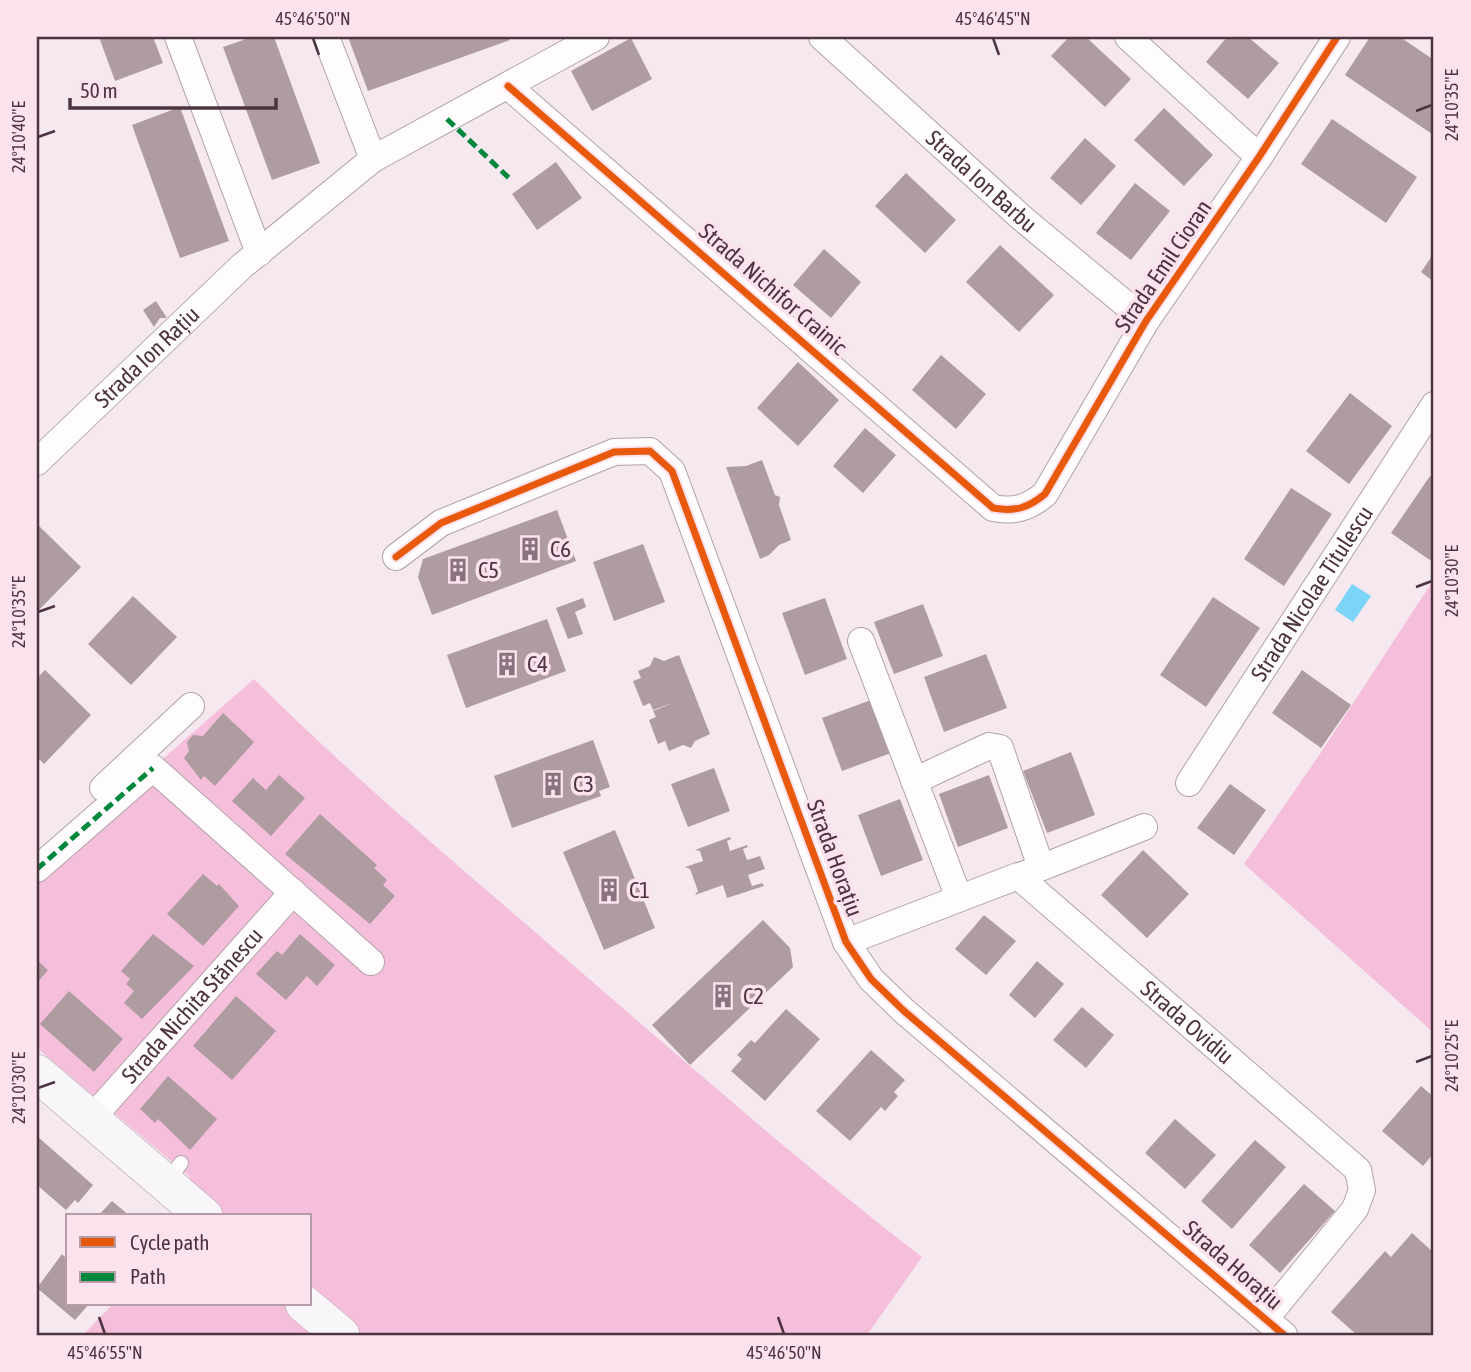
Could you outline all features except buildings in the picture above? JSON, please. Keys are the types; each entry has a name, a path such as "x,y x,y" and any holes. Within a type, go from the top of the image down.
{"street":[{"path":"178,37 259,253"},
{"path":"326,37 373,159"},
{"name":"Strada Ion Rațiu","path":"37,462 167,334 259,253 373,159 596,37"},
{"name":"Strada Ion Barbu","path":"822,37 1023,219 1146,321"},
{"path":"1128,37 1259,157"},
{"name":"Strada Emil Cioran","path":"1017,510 1032,505 1045,494 1146,321 1259,157 1337,37"},
{"name":"Strada Nichifor Crainic","path":"508,86 993,508 1017,510"},
{"name":"Strada Nicolae Titulescu","path":"1189,783 1434,405"},
{"name":"Strada Horațiu","path":"396,557 441,523 614,452 650,451 672,471 846,942 871,979 904,1011 1275,1327"},
{"path":"861,641 959,898"},
{"path":"37,848 191,706"},
{"path":"914,781 989,746 1000,748 1030,872"},
{"path":"37,869 153,768 199,798 298,886 361,952"},
{"path":"846,942 1144,827"},
{"name":"Strada Ovidiu","path":"1030,872 1358,1170 1362,1190 1355,1209 1275,1327"},
{"name":"Strada Nichita Stănescu","path":"106,1127 162,1028 237,944 266,933 298,886"},
{"path":"37,1073 106,1127 173,1173 203,1214"},
{"path":"306,1306 341,1335"}],"shaded area":[{"path":"1434,579 1434,1033 1244,864 1320,754"},
{"path":"254,679 331,753 451,860 746,1114 922,1257 867,1335 83,1335 111,1306 312,1306 312,1214 196,1214 199,1211 189,1176 37,1048 37,869"}],"water":[{"path":"1352,584 1371,596 1353,622 1335,610"}],"marked path":[{"path":"447,119 509,178"},
{"path":"37,869 153,768"}],"cycle path":[{"path":"508,86 993,508 1015,509 1027,506 1045,494 1146,321 1259,157 1337,37"},
{"path":"396,557 441,523 614,452 650,451 672,471 846,942 871,979 904,1011 1284,1335"}],"place":[{"name":"C6","path":"530,549"},
{"name":"C5","path":"458,570"},
{"name":"C4","path":"507,664"},
{"name":"C3","path":"553,784"},
{"name":"C1","path":"609,890"},
{"name":"C2","path":"723,996"}]}
